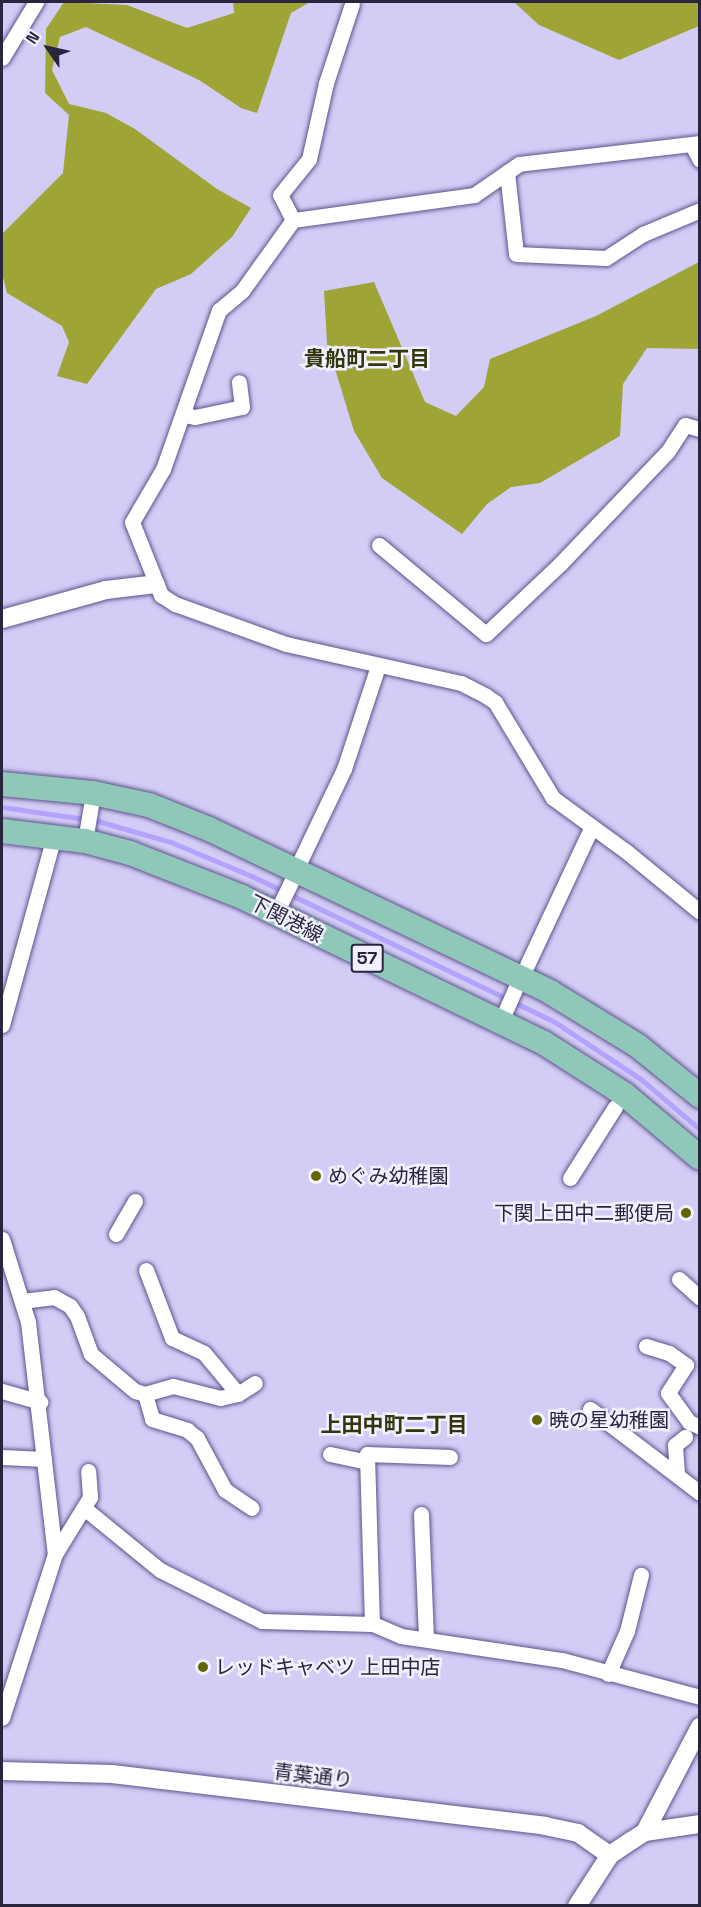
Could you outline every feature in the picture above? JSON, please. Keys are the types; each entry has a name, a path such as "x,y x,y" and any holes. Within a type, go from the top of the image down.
{"main road":[{"name":"57","path":"2,784 92,801 149,806 189,821 521,978 638,1046 699,1096"},
{"name":"下関港線","path":"2,831 54,836 86,835 172,867 277,911 503,1017 624,1094 699,1157"}],"street":[{"path":"2,58 36,2"},
{"path":"293,220 280,195 309,159 326,83 352,4"},
{"path":"699,160 696,144 519,164 487,190 474,195 293,220 242,291 219,310 184,416 156,484 132,522 161,595 214,620 286,644 461,683 495,702 543,788 699,912"},
{"path":"507,172 516,254 606,258 643,234 699,210"},
{"path":"184,416 195,417 242,407 239,382"},
{"path":"378,545 486,634 560,564 668,451 685,425 699,429"},
{"path":"2,619 106,590 156,584"},
{"path":"277,911 344,769 378,666"},
{"path":"86,835 92,801"},
{"path":"503,1017 592,825"},
{"path":"2,1025 54,836"},
{"path":"570,1178 615,1107"},
{"path":"116,1234 135,1201"},
{"path":"2,1239 22,1301 40,1402 55,1554"},
{"path":"146,1270 172,1338 204,1353 238,1394"},
{"path":"679,1279 699,1298"},
{"path":"22,1301 46,1296 64,1302 77,1316 91,1354 135,1391 145,1394 173,1386 214,1398 238,1394 255,1383"},
{"path":"646,1346 669,1353 686,1365 668,1393 689,1422 699,1427"},
{"path":"2,1391 40,1402"},
{"path":"145,1394 152,1419 187,1430 197,1438 225,1490 252,1508"},
{"path":"590,1409 699,1493"},
{"path":"677,1474 675,1445 685,1437"},
{"path":"330,1454 367,1462"},
{"path":"372,1624 367,1454 450,1457"},
{"path":"2,1457 44,1459"},
{"path":"2,1718 55,1554 90,1497 88,1471"},
{"path":"84,1508 160,1569 252,1617 275,1622 372,1624 401,1636 527,1653 699,1697"},
{"path":"421,1514 426,1639"},
{"path":"608,1674 627,1631 641,1575"},
{"path":"645,1832 699,1727"},
{"name":"青葉通り","path":"2,1771 112,1774 545,1826 578,1833 610,1856"},
{"path":"577,1905 610,1856 645,1832 699,1824"}],"shaded area":[{"path":"64,2 127,5 187,28 234,13 233,2 310,2 291,13 257,113 241,108 199,80 86,27 60,37 52,70 69,104 106,113 135,129 217,189 251,208 232,237 191,274 156,289 87,384 57,376 69,342 62,326 7,293 2,273 2,234 63,173 69,115 45,93 46,29"},
{"path":"514,2 699,2 699,26 619,60 539,25"},
{"path":"699,262 699,349 647,348 623,384 620,436 540,483 511,487 487,504 462,534 382,478 354,431 336,372 328,360 324,291 374,282 425,402 456,416 484,387 490,359 596,316"}],"waterway":[{"path":"2,807 98,821 171,842 252,876 555,1022 641,1079 700,1129"}],"place":[{"name":"めぐみ幼稚園","path":"316,1176"},
{"name":"下関上田中二郵便局","path":"686,1213"},
{"name":"暁の星幼稚園","path":"537,1420"},
{"name":"レッドキャベツ 上田中店","path":"203,1667"}],"district":[{"name":"貴船町二丁目","path":"367,359"},
{"name":"上田中町二丁目","path":"394,1425"}]}
